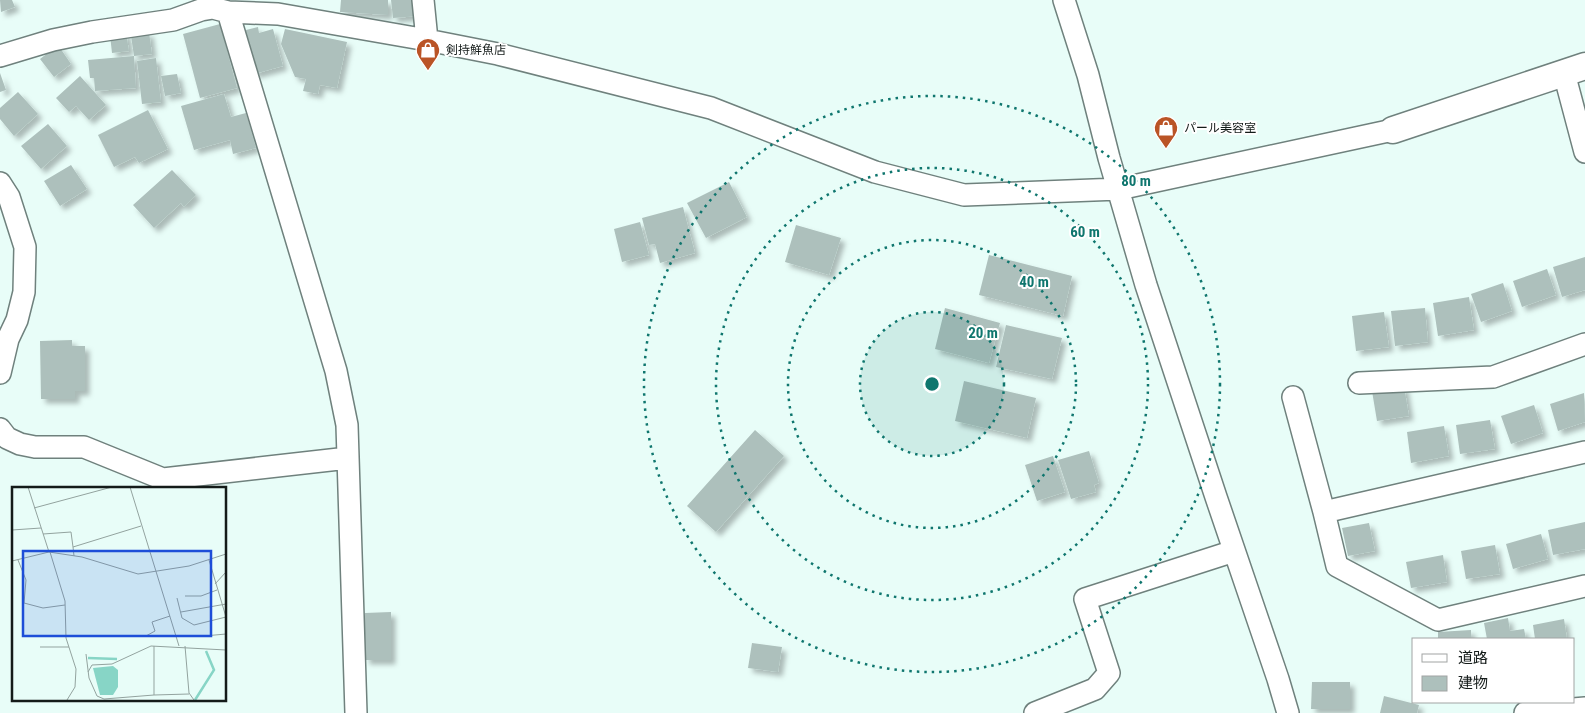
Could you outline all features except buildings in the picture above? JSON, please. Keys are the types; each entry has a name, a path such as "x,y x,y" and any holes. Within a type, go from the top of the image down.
{"street":[{"path":"424,0 427,40"},
{"path":"1064,0 1088,75 1146,285 1288,713"},
{"path":"217,7 336,371 347,425 356,713"},
{"path":"0,56 53,40 92,32 174,20 201,10 217,7 278,14 498,54 711,108 875,172 964,195 1119,189 1393,130 1574,70 1585,152"},
{"path":"0,183 9,197 25,247 24,292 17,320 8,339 0,373"},
{"path":"1359,383 1493,377 1585,344"},
{"path":"1293,397 1337,566 1438,620 1585,586"},
{"path":"0,429 7,438 20,444 35,447 84,446 163,479 348,458"},
{"path":"1324,512 1585,452"},
{"path":"1035,713 1095,689 1109,673 1086,599 1234,551"},
{"path":"1525,713 1585,708"}],"place":[{"name":"剣持鮮魚店","path":"428,71"},
{"name":"パール美容室","path":"1166,149"}]}
